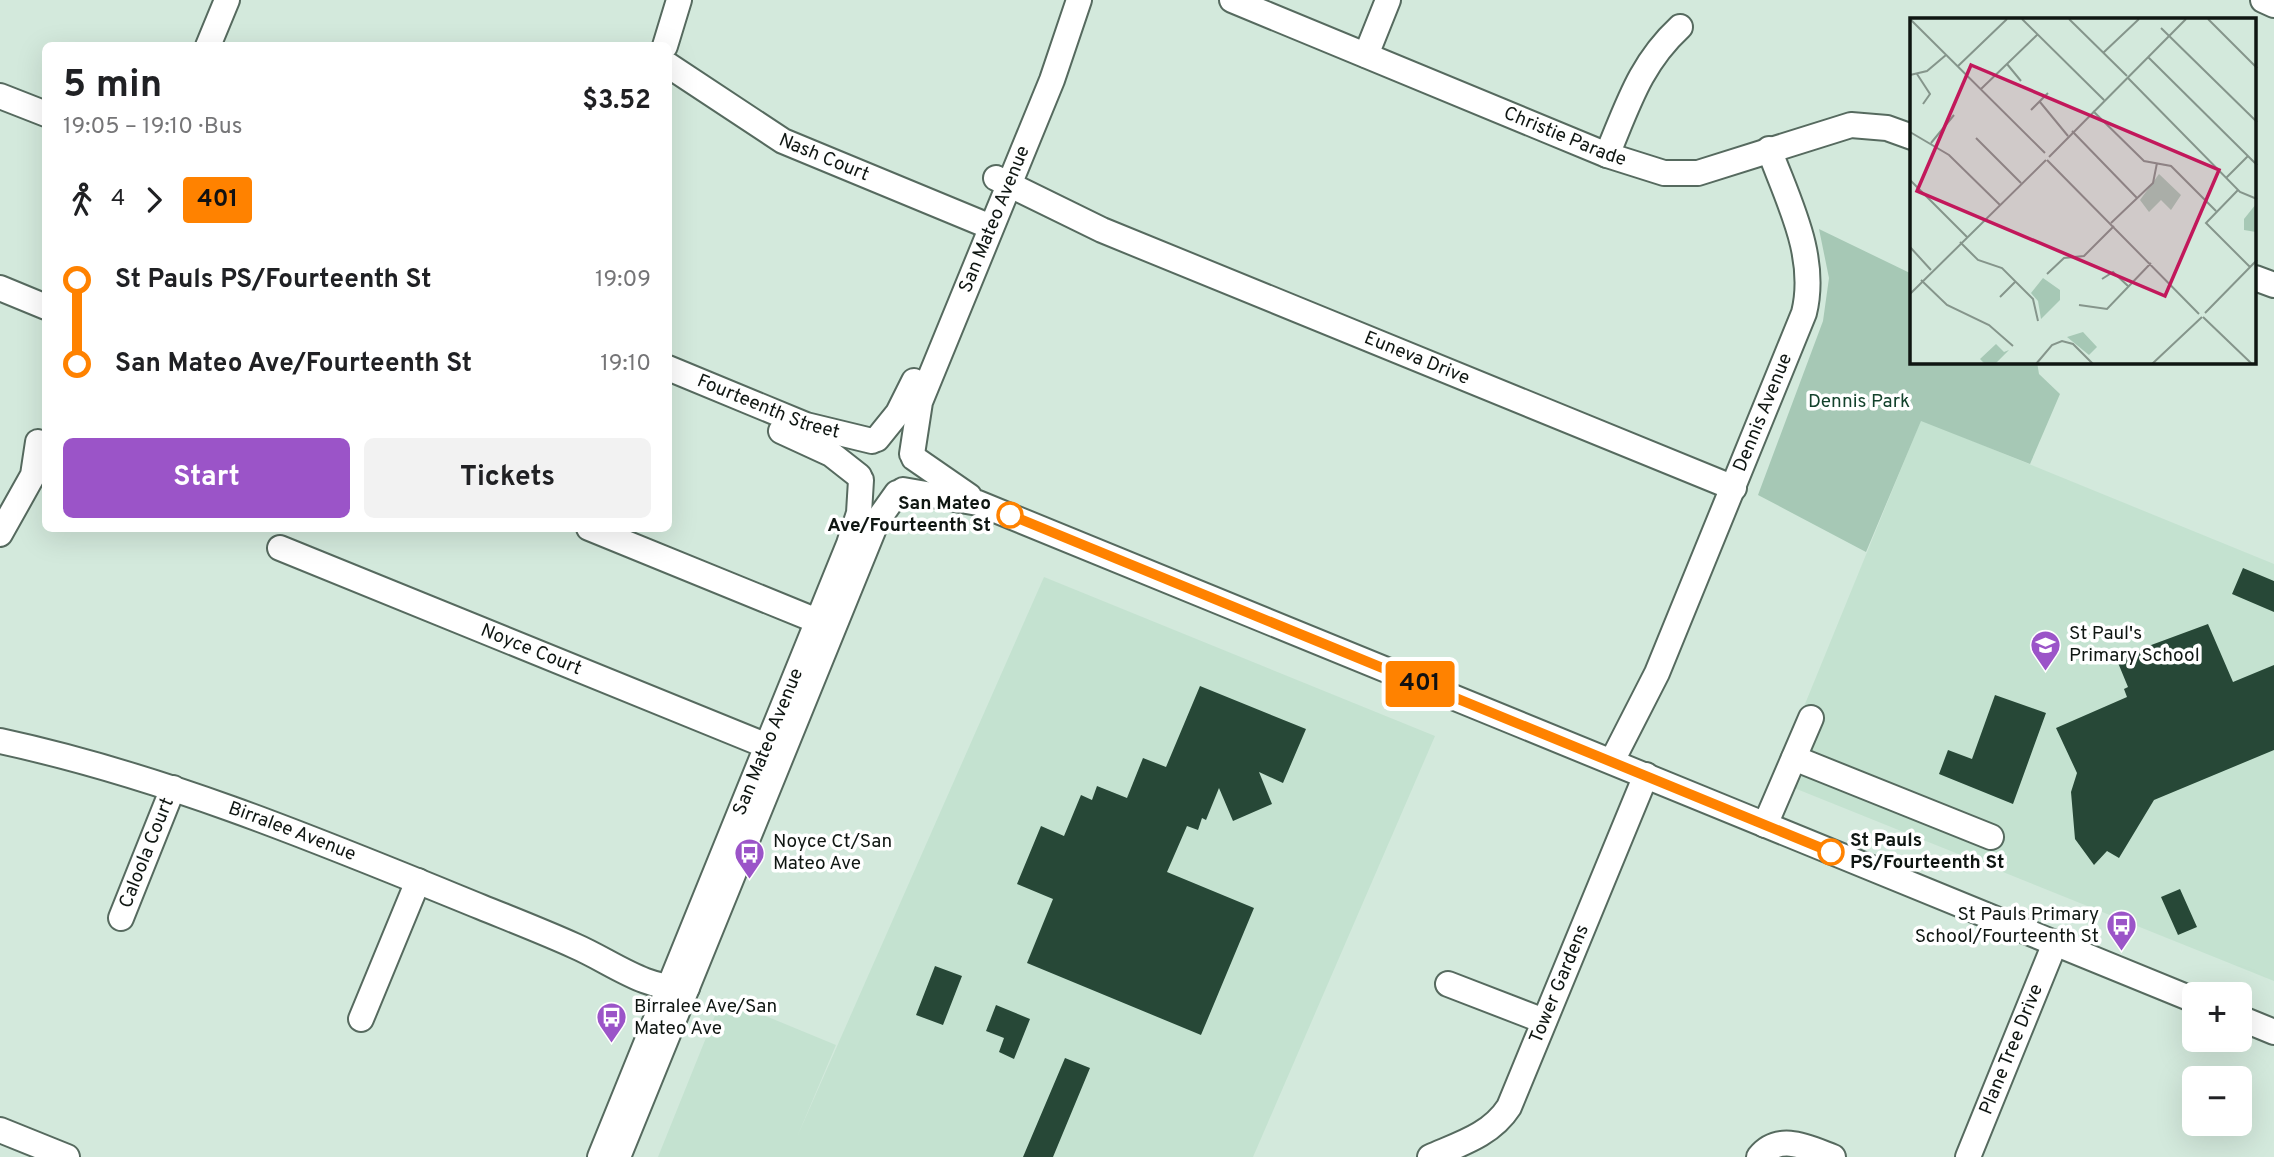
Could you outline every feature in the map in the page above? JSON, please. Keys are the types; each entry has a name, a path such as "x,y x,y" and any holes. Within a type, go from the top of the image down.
{"street":[{"path":"210,42 227,0"},
{"path":"666,42 679,0"},
{"name":"San Mateo Avenue","path":"913,456 920,402 1044,63 1069,23 1079,0"},
{"name":"Christie Parade","path":"1232,0 1607,155 1649,169 1680,174 1698,173 1851,125 1887,128 1910,136"},
{"path":"1366,55 1388,0"},
{"path":"2263,0 2274,5"},
{"path":"1607,155 1641,74 1661,45 1681,27"},
{"name":"Nash Court","path":"672,68 783,141 985,225"},
{"path":"0,96 42,112"},
{"path":"0,113 42,129"},
{"name":"Dennis Avenue","path":"1628,768 1657,673 1804,313 1809,293 1802,242 1769,149"},
{"name":"Euneva Drive","path":"1000,188 1734,488"},
{"name":"San Mateo Avenue","path":"875,440 908,396 985,225"},
{"path":"2256,278 2274,285"},
{"path":"0,288 42,305"},
{"name":"Fourteenth Street","path":"672,370 806,425 875,440"},
{"name":"Fourteenth Street","path":"672,387 800,438 831,454 860,478"},
{"path":"978,503 913,456 901,442 875,440 861,452 860,478 872,492 889,495 900,491 978,503 2182,995"},
{"path":"0,534 33,475 38,442"},
{"path":"900,491 913,476 913,456"},
{"name":"San Mateo Avenue","path":"826,624 859,513 860,478"},
{"name":"San Mateo Avenue","path":"600,1157 676,985 826,624 877,521 900,491"},
{"path":"599,532 826,624"},
{"name":"Noyce Court","path":"280,548 775,749"},
{"path":"1765,825 1811,718"},
{"name":"Birralee Avenue","path":"0,741 173,788 281,826 577,947 637,978 676,985"},
{"path":"1794,758 1991,837"},
{"name":"Tower Gardens","path":"1430,1157 1481,1135 1503,1117 1544,1021 1628,768"},
{"name":"Caloola Court","path":"121,918 173,788"},
{"path":"361,1019 418,881"},
{"name":"Plane Tree Drive","path":"1968,1157 2055,943"},
{"path":"1448,984 1544,1021"},
{"name":"San Mateo Avenue","path":"618,1157 676,985"},
{"path":"2252,1023 2274,1032"},
{"path":"0,1130 24,1149 67,1157"},
{"path":"1759,1157 1765,1150 1785,1143 1833,1157"}],"shaded area":[{"name":"St Paul's Primary School","path":"1921,420 2274,564 2274,981 1774,780"},
{"path":"1044,577 1435,736 1253,1157 658,1157 722,998 836,1045 797,1137"}],"green space":[{"name":"Dennis Park","path":"1819,229 1910,273 1910,364 2037,364 2039,374 2060,394 2030,464 1921,421 1866,552 1758,495 1823,321 1829,278"}],"building":[{"path":"2243,568 2274,581 2274,612 2232,594"},
{"path":"2208,624 2233,682 2274,665 2274,750 2154,800 2119,858 2107,851 2094,865 2075,839 2071,792 2077,773 2056,728 2127,697 2124,689 2128,687 2116,658"},
{"path":"1200,686 1306,729 1283,783 1259,772 1272,804 1233,821 1219,788 1206,820 1202,818 1198,830 1187,826 1167,872 1254,908 1201,1035 1027,963 1053,899 1017,884 1041,826 1064,836 1081,795 1092,800 1097,786 1127,798 1143,758 1166,767"},
{"path":"1995,695 2046,713 2013,804 1939,774 1948,750 1972,759"},
{"path":"2180,889 2197,927 2178,935 2161,897"},
{"path":"935,966 962,976 943,1025 916,1015"},
{"path":"996,1005 1030,1019 1014,1059 999,1052 1004,1038 986,1031"},
{"path":"1065,1058 1090,1068 1053,1157 1023,1157"}],"bus line":[{"name":"401","path":"1010,515 1831,852"}],"place":[{"name":"San Mateo Ave/Fourteenth St","path":"1010,515"},
{"name":"St Paul's Primary School","path":"2046,672"},
{"name":"St Pauls PS/Fourteenth St","path":"1831,852"},
{"name":"Noyce Ct/San Mateo Ave","path":"750,880"},
{"name":"St Pauls Primary School/Fourteenth St","path":"2122,953"},
{"name":"Birralee Ave/San Mateo Ave","path":"611,1045"}]}
